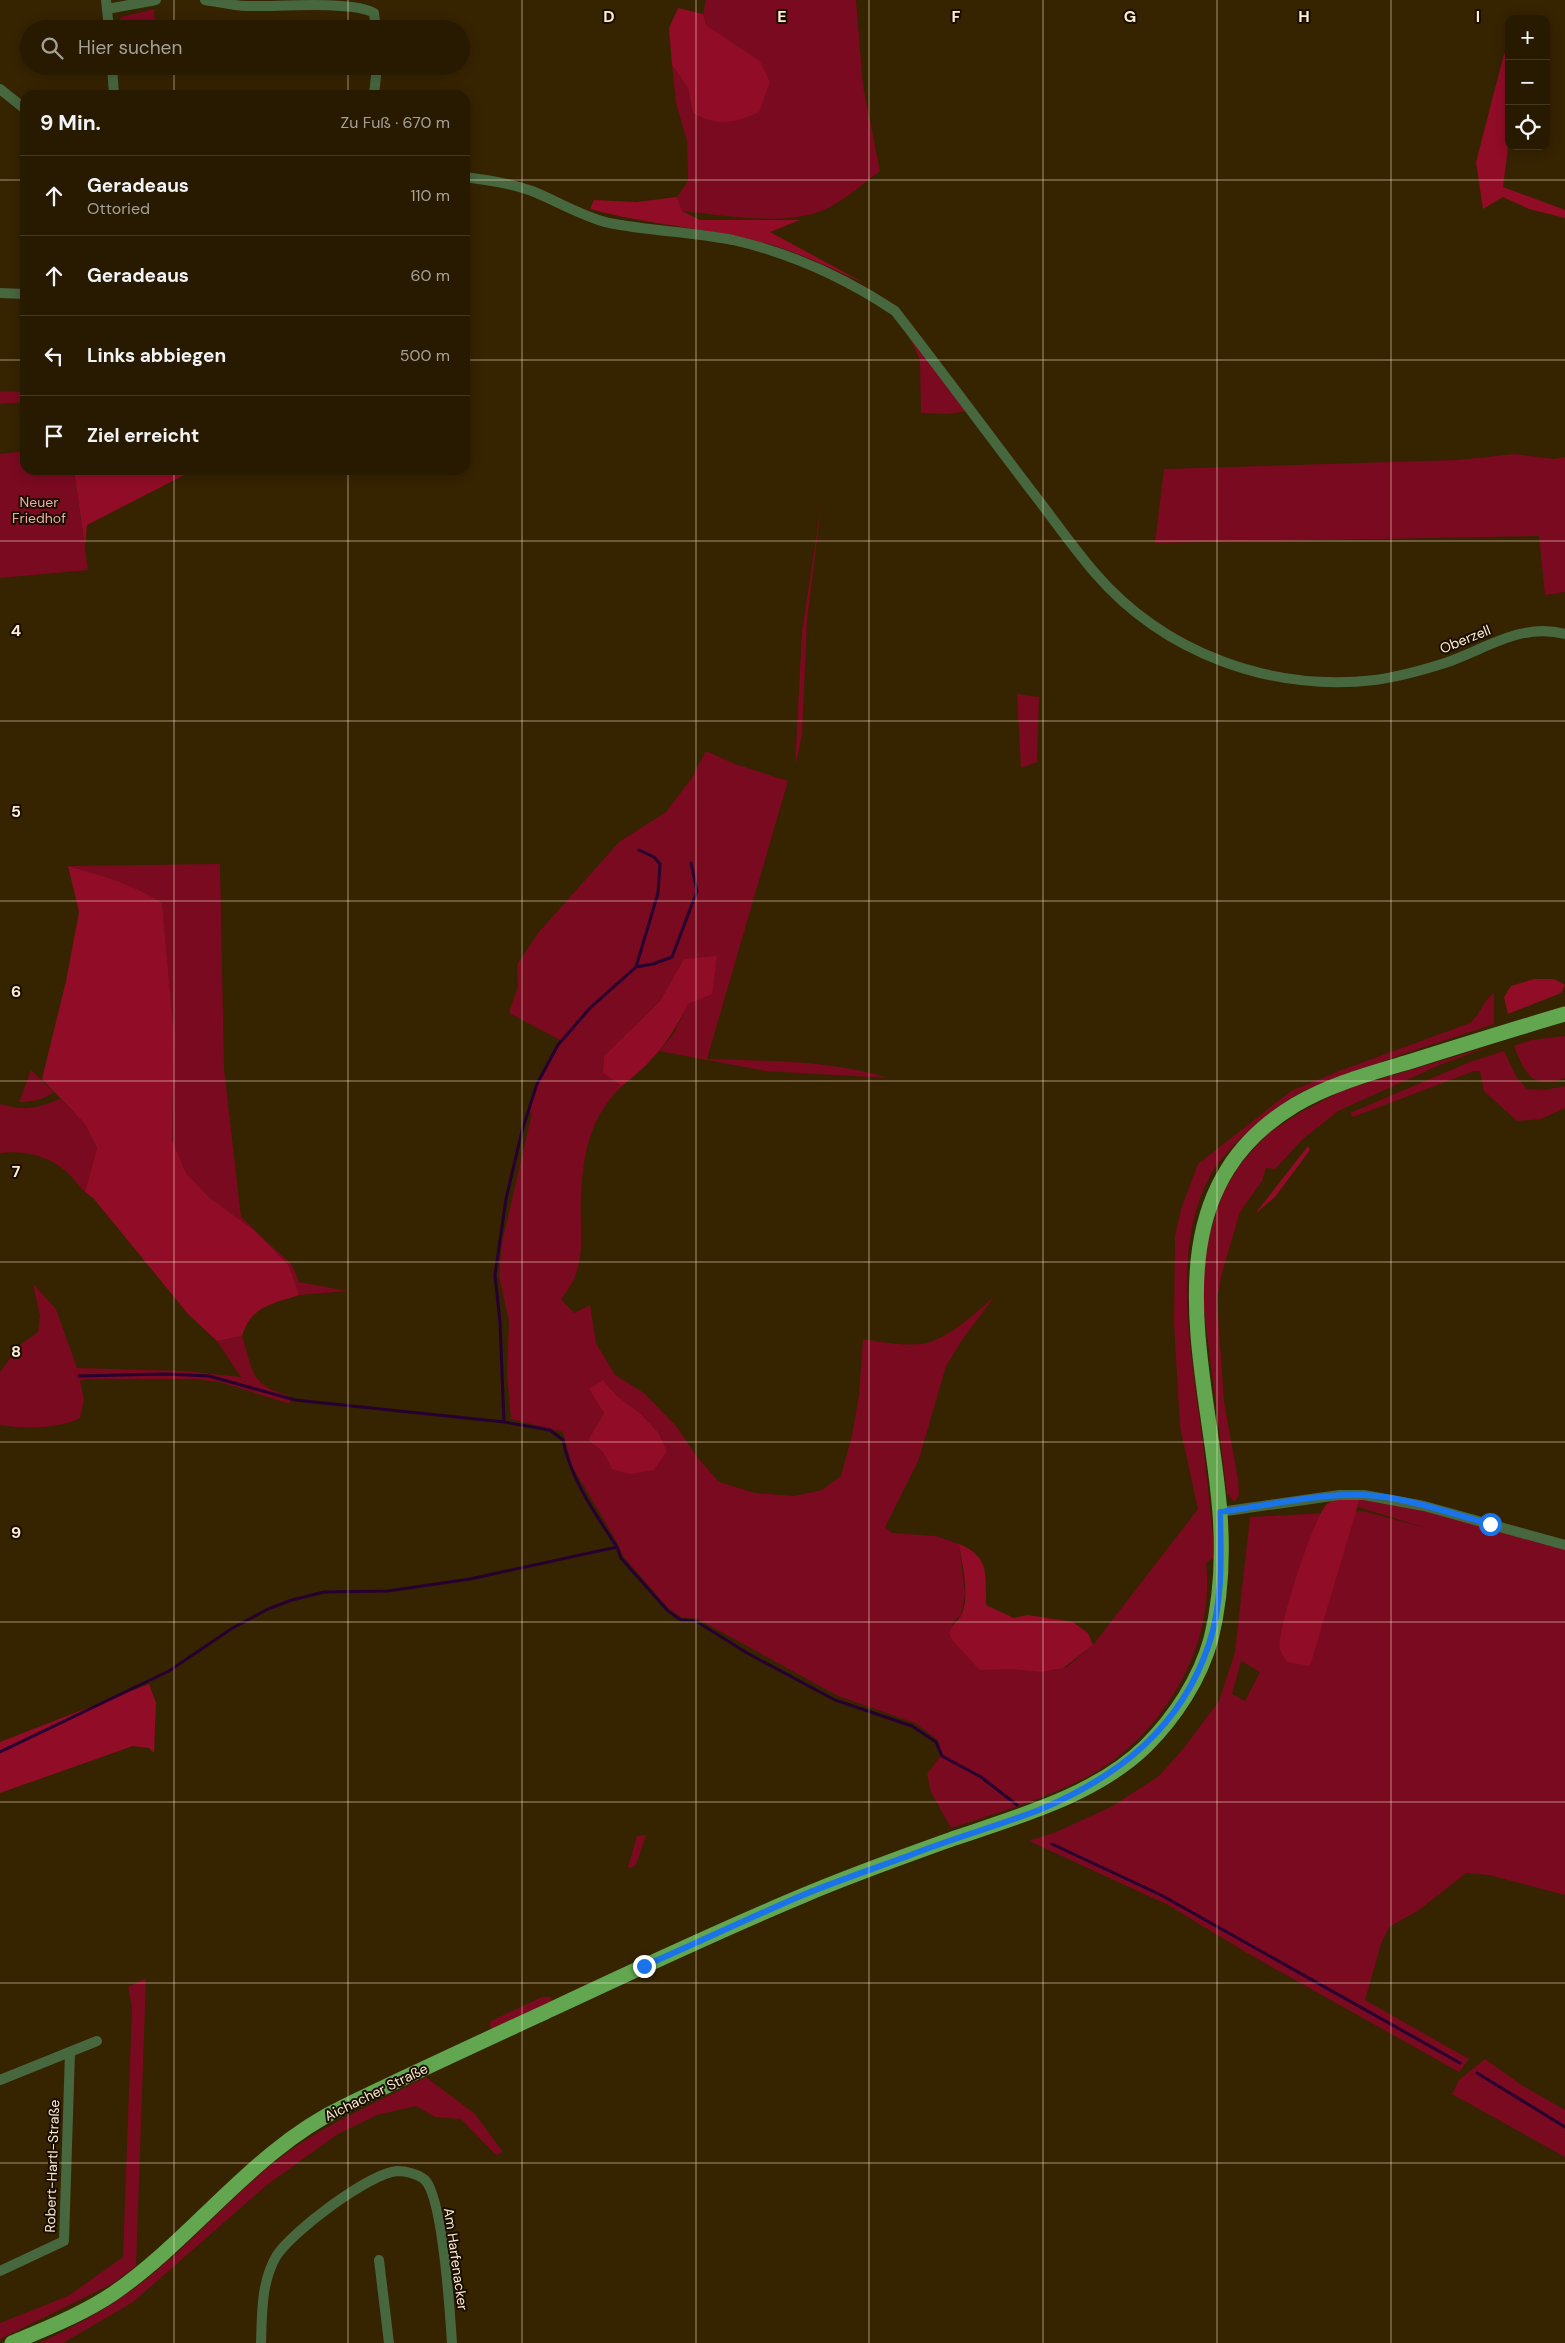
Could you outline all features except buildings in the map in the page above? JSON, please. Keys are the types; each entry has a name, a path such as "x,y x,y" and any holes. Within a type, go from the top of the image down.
{"main road":[{"name":"Aichacher Straße","path":"12,2343 65,2320 113,2294 162,2254 271,2155 338,2109 644,1966 804,1895 945,1842 1038,1810 1093,1784 1143,1749 1176,1711 1195,1678 1210,1643 1219,1588 1220,1512 1202,1374 1196,1306 1196,1260 1207,1213 1215,1190 1234,1158 1263,1128 1290,1109 1341,1084 1565,1014"}],"street":[{"path":"108,20 107,4 156,0"},
{"path":"205,0 242,6 322,5 356,7 374,14 375,20"},
{"path":"113,75 114,90"},
{"path":"375,90 376,75"},
{"path":"0,89 20,104"},
{"name":"Oberzell","path":"470,178 491,180 530,190 607,222 732,240 771,250 833,275 868,293 895,311 1095,573 1146,620 1195,651 1228,665 1297,679 1376,680 1444,663 1505,637 1535,632 1565,634"},
{"path":"0,293 20,294"},
{"path":"1220,1512 1356,1495 1387,1498 1565,1545"},
{"path":"0,2080 97,2041"},
{"name":"Robert-Hartl-Straße","path":"0,2271 64,2241 70,2052"},
{"name":"Am Harfenacker","path":"261,2343 262,2308 267,2278 278,2254 306,2226 351,2192 379,2176 396,2171 409,2172 424,2179 430,2187 440,2221 452,2343"},
{"path":"379,2260 389,2343"}],"green space":[{"path":"706,0 856,0 863,86 880,171 840,201 826,209 810,214 774,219 682,211 677,197 688,181 687,141 676,103 672,65 688,88 693,113 760,61 706,25 703,14"},
{"path":"154,9 155,20 120,20 121,17"},
{"path":"907,332 967,411 948,414 921,413 920,360"},
{"path":"0,391 20,392 20,402 0,404"},
{"name":"Neuer Friedhof","path":"20,452 20,475 75,475 88,570 0,578 0,454"},
{"path":"1515,454 1554,459 1565,457 1565,592 1545,595 1539,536 1155,543 1164,469 1457,460"},
{"path":"822,499 807,621 802,734 795,767 802,632"},
{"path":"1017,694 1039,697 1037,762 1021,768"},
{"path":"706,751 735,764 788,781 707,1059 798,1062 866,1072 888,1078 765,1071 659,1051 673,1035 688,1004 685,959 660,1001 604,1056 603,1073 622,1086 602,1110 590,1137 582,1181 581,1250 579,1263 570,1287 561,1299 574,1313 590,1305 596,1343 615,1375 644,1393 676,1426 698,1458 719,1482 755,1493 794,1496 822,1490 841,1476 852,1435 859,1395 863,1339 905,1344 930,1342 956,1328 994,1297 962,1340 946,1366 919,1459 885,1527 892,1533 936,1536 959,1544 965,1594 961,1615 953,1622 952,1640 969,1657 1018,1669 1041,1672 1067,1667 1093,1645 1198,1509 1180,1427 1174,1322 1175,1236 1181,1209 1198,1164 1291,1091 1339,1071 1470,1023 1477,1016 1487,999 1494,993 1494,1024 1389,1059 1302,1092 1260,1121 1237,1142 1217,1165 1210,1176 1198,1205 1190,1236 1187,1270 1187,1304 1193,1372 1204,1451 1215,1557 1206,1563 1207,1595 1202,1628 1192,1659 1177,1689 1158,1717 1136,1741 1111,1762 1083,1779 1051,1794 951,1828 931,1792 927,1774 942,1754 938,1740 915,1723 838,1696 698,1619 681,1617 668,1608 623,1556 617,1542 572,1466 563,1432 511,1419 507,1373 509,1321 499,1276 502,1243 532,1113 528,1112 537,1084 562,1041 509,1013 518,986 517,965 538,933 619,842 666,812 691,779","holes":["603,1380 617,1396 640,1413 658,1432 667,1451 613,1469 603,1452 588,1440 604,1413"]},
{"path":"220,864 224,1069 241,1217 292,1265 299,1282 348,1291 299,1295 289,1266 255,1231 210,1198 186,1173 172,1140 174,1034 162,903 128,885 68,866"},
{"path":"1565,1036 1565,1078 1545,1082 1537,1081 1531,1077 1526,1072 1514,1046 1531,1040"},
{"path":"1494,1045 1442,1064 1338,1111 1303,1139 1275,1169 1266,1168 1262,1181 1240,1212 1222,1273 1217,1299 1224,1402 1238,1479 1239,1494 1235,1502 1227,1494 1203,1302 1204,1253 1223,1192 1242,1162 1267,1134 1301,1112 1343,1090"},
{"path":"1504,1051 1517,1078 1527,1089 1544,1090 1565,1086 1565,1108 1541,1119 1517,1121 1484,1091 1480,1071 1474,1071 1353,1117 1350,1113 1470,1062"},
{"path":"31,1070 54,1092 37,1100 19,1102"},
{"path":"60,1099 85,1124 97,1148 85,1192 66,1171 49,1160 25,1153 0,1153 0,1104 17,1108 30,1108"},
{"path":"33,1284 56,1309 77,1368 183,1371 241,1377 217,1341 242,1336 255,1375 267,1387 290,1396 290,1404 220,1382 194,1379 87,1379 80,1381 84,1399 80,1418 71,1422 41,1427 0,1425 0,1372 20,1345 38,1332 40,1316"},
{"path":"1360,1498 1398,1503 1565,1547 1565,1895 1489,1875 1466,1873 1419,1910 1389,1927 1381,1944 1365,2000 1469,2059 1459,2072 1247,1953 1168,1905 1029,1841 1056,1832 1111,1807 1159,1776 1183,1749 1219,1701 1235,1652 1250,1517 1363,1511 1429,1529 1358,1507","holes":["1241,1661 1260,1672 1245,1701 1232,1694"]},
{"path":"646,1835 636,1865 631,1868 628,1867 637,1836"},
{"path":"146,1978 136,2266 112,2284 0,2339 0,2323 68,2296 123,2257 132,2007 128,1987"},
{"path":"542,1997 551,1997 553,2004 491,2031 490,2022 493,2020"},
{"path":"1485,2059 1523,2086 1565,2110 1565,2157 1452,2094 1459,2080"},
{"path":"426,2077 475,2114 503,2152 496,2155 461,2119 435,2117 416,2106 377,2115 338,2134 268,2184 133,2302 63,2343 39,2343 91,2316 140,2284 174,2255 255,2179 290,2151 327,2127"}],"shaded area":[{"path":"678,8 703,14 706,25 760,61 770,82 759,112 742,119 726,122 710,120 693,113 688,88 672,65 669,28"},
{"path":"1504,54 1505,150 1508,150 1503,187 1565,210 1565,218 1529,209 1503,197 1483,209 1476,162"},
{"path":"677,197 682,211 700,220 800,220 770,232 864,283 806,257 763,243 590,209 594,200 636,202"},
{"path":"75,475 184,475 87,525 85,547"},
{"path":"68,866 128,885 162,903 174,1034 172,1140 186,1173 210,1198 255,1231 289,1266 299,1295 271,1304 257,1312 246,1326 242,1336 217,1341 188,1314 94,1199 85,1192 97,1148 85,1124 42,1079 66,981 79,912"},
{"path":"717,956 712,994 688,1004 668,1039 653,1058 622,1086 603,1073 604,1056 660,1001 684,959"},
{"path":"1534,979 1554,979 1565,985 1561,993 1508,1014 1504,997 1511,986"},
{"path":"1308,1146 1310,1150 1275,1197 1255,1214"},
{"path":"603,1380 617,1396 640,1413 658,1432 667,1451 654,1470 630,1474 612,1469 603,1452 588,1440 604,1413 589,1389"},
{"path":"1360,1498 1310,1666 1287,1662 1280,1649 1284,1621 1305,1550 1321,1513 1327,1504 1338,1499"},
{"path":"959,1544 977,1555 981,1561 985,1576 986,1605 1014,1618 1028,1615 1073,1622 1088,1633 1093,1645 1063,1668 1041,1672 1012,1669 980,1670 952,1640 949,1633 962,1614 964,1606 965,1579"},
{"path":"149,1684 156,1703 154,1753 149,1748 133,1746 0,1793 0,1742"}],"waterway":[{"path":"639,850 654,857 660,864 658,893 636,967 590,1008 558,1045 537,1084 522,1131 506,1199 495,1275 500,1322 504,1422 550,1430 563,1440 578,1482 592,1509 617,1547 621,1558 668,1611 681,1620 696,1621 747,1653 835,1700 912,1726 936,1742 942,1756 981,1777 1017,1805"},
{"path":"636,967 653,964 672,957 697,891 691,863"},
{"path":"79,1376 166,1374 209,1376 295,1400 504,1422"},
{"path":"0,1752 169,1671 231,1629 268,1609 292,1600 324,1592 388,1591 470,1579 617,1547"},
{"path":"1052,1844 1161,1895 1460,2063"},
{"path":"1477,2073 1565,2127"}],"route":[{"path":"644,1966 804,1895 945,1842 1038,1810 1093,1784 1143,1749 1176,1711 1195,1678 1210,1643 1219,1588 1221,1559 1220,1512 1339,1495 1364,1495 1424,1506 1490,1524"}]}
